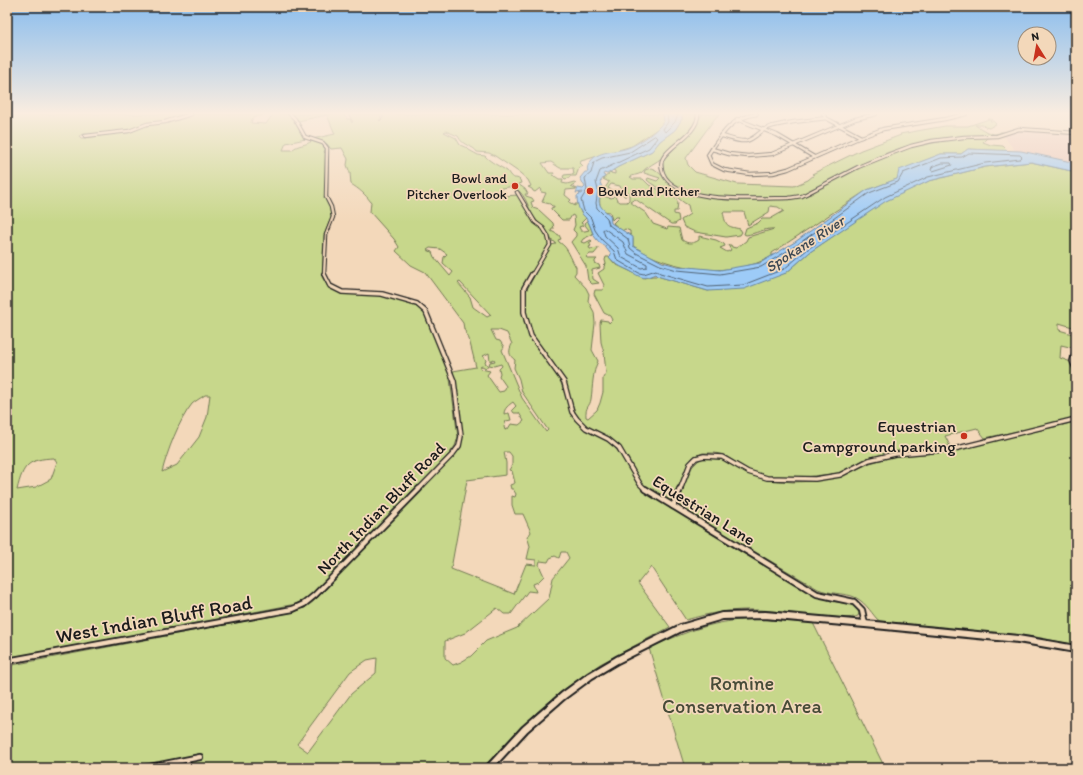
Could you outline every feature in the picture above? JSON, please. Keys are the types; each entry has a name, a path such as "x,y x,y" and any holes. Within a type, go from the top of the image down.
{"main road":[{"path":"489,768 525,729 563,696 617,660 680,628 722,616 743,614 765,615 865,624 1018,639 1059,645 1076,650"}],"street":[{"name":"North Indian Bluff Road","path":"304,604 315,595 453,454 458,446 461,436 452,374 426,312 412,302 382,294 342,292 330,286 324,276 326,235 333,217 331,207 326,197 327,150"},
{"path":"671,150 663,158 661,167 665,178 688,193 710,197 789,198 802,196 858,168 900,150"},
{"path":"711,150 708,158 715,167 723,170 763,174 781,171 830,150"},
{"path":"716,150 735,155 761,156 781,150"},
{"path":"803,150 814,157"},
{"name":"Equestrian Lane","path":"517,192 535,222 542,228 550,241 550,245 524,288 524,312 531,336 564,382 572,412 577,419 586,428 608,439 619,448 640,484 650,493 817,594 854,602 862,610 865,624"},
{"path":"1076,350 1072,361 1076,370"},
{"path":"673,506 690,464 696,458 704,456 722,457 748,472 767,478 815,479 840,475 875,458 894,454 954,449 1076,419"},
{"name":"West Indian Bluff Road","path":"7,661 293,609 304,604"},
{"path":"145,768 200,757"}],"shaded area":[{"path":"1076,150 1076,163 1015,151"}],"green space":[{"path":"7,150 325,150 325,197 330,208 331,218 324,235 322,277 328,287 340,293 382,296 417,307 424,313 449,372 458,437 455,446 449,454 311,596 301,603 7,659","holes":["205,395 210,395 207,417 199,437 177,465 162,472 170,446 187,411 192,404","54,458 57,462 51,479 36,487 17,490 24,469 32,462"]},
{"path":"343,150 469,150 478,155 485,156 493,163 507,171 512,177 520,180 521,183 518,184 525,189 528,194 525,194 526,196 532,198 534,201 531,202 533,208 539,210 553,223 554,229 551,231 559,235 561,239 558,240 559,242 567,250 576,267 576,272 574,275 586,288 589,294 588,301 594,312 595,323 592,350 598,361 594,375 590,402 586,411 586,417 588,418 597,410 600,403 603,392 603,378 606,373 604,353 601,342 600,323 601,320 608,321 609,323 612,320 610,316 604,313 594,294 595,290 603,290 604,285 598,273 604,269 606,257 609,257 615,264 644,278 657,276 708,291 786,273 810,252 886,200 929,181 985,167 1031,162 1076,172 1076,328 1059,323 1059,330 1076,335 1074,348 1061,345 1060,358 1071,362 1076,376 1076,416 1066,421 985,438 977,428 945,436 950,446 893,452 867,458 839,473 797,478 778,478 766,476 750,471 724,455 703,453 693,457 688,463 673,500 667,501 652,493 641,483 628,458 619,447 606,436 586,426 577,417 563,378 531,334 526,313 525,293 551,245 556,244 552,241 547,232 534,217 526,200 520,192 512,187 501,188 501,192 504,196 518,195 531,217 548,237 548,245 522,289 522,312 526,330 559,377 571,412 585,429 607,440 616,449 624,459 637,484 649,494 736,549 810,592 831,601 854,606 859,613 858,616 840,618 767,611 739,610 703,615 686,620 651,567 638,583 670,627 600,664 563,690 537,712 483,768 7,768 7,666 303,609 313,602 454,456 461,446 463,435 453,371 476,367 469,339 463,323 425,272 411,265 396,251 399,247 394,239 370,212 371,202 362,192 351,184 350,173 347,165 348,159","holes":["430,248 440,249 447,254 444,257 443,263 453,272 450,276 434,257 432,252 427,250","460,282 491,315 487,317 473,307 470,297 458,283","491,330 499,330 507,333 512,344 510,354 515,360 514,368 519,379 522,392 548,430 546,432 522,398 502,350 504,347 500,341 496,340","489,353 490,361 494,359 495,361 490,362 489,365 494,366 501,364 502,366 499,369 499,376 506,386 504,391 499,392 487,375 490,371 481,369 480,367 482,366 486,368 488,365 485,363 486,360 483,356","513,402 516,406 512,410 514,413 519,413 524,421 519,425 511,424 508,429 505,430 504,427 506,421 511,420 509,413 504,414 504,412","504,452 509,452 512,456 512,465 509,470 512,471 515,483 510,485 511,489 513,489 516,494 515,497 512,496 512,505 515,514 523,514 531,532 527,536 530,546 527,559 536,560 536,565 526,564 514,594 451,569 467,480 506,475","561,552 566,552 569,558 553,578 549,598 517,628 486,641 471,656 461,662 453,665 445,658 445,641 465,633 497,608 504,614 511,614 528,591 536,592 533,584 538,582 544,576 539,565 540,561 548,562 550,558 555,556 559,558","377,658 376,673 351,694 308,752 297,744 350,672 367,660"]},
{"path":"475,150 618,150 581,161 580,163 583,166 579,168 576,176 570,176 569,178 565,179 563,177 564,175 574,174 573,168 560,168 551,162 542,163 549,173 554,173 553,175 559,179 563,179 562,183 576,183 571,186 577,189 566,190 565,195 571,200 569,202 575,206 575,204 578,204 581,213 586,218 581,223 584,225 579,227 581,231 589,230 585,225 586,221 588,221 593,234 583,239 581,242 585,243 591,240 592,241 589,243 591,246 589,247 590,249 599,248 594,254 590,254 586,257 589,259 597,259 595,263 599,265 600,268 592,270 593,279 599,283 592,284 588,280 586,266 571,242 576,236 576,233 573,230 575,225 574,216 572,215 569,220 562,220 551,209 554,206 542,202 546,193 541,192 540,188 535,192 533,191 528,187 531,186 528,180 520,173 489,153 477,152"},
{"path":"671,150 641,173 630,177 633,179 643,179 649,185 674,197 678,202 677,211 674,211 674,214 678,215 679,221 675,224 671,224 635,199 630,202 646,213 653,224 667,229 668,227 679,228 682,240 688,243 695,242 699,240 699,236 716,240 724,244 725,246 720,248 727,252 731,250 728,245 736,248 746,241 748,237 774,229 767,229 753,234 744,234 746,228 758,223 762,219 770,219 784,211 778,207 770,206 769,212 748,225 744,212 723,212 727,225 740,229 742,232 740,235 726,237 695,232 684,227 681,220 690,214 688,205 672,194 650,183 647,180 648,178 657,181 660,178 644,173 645,170 651,168 656,170 682,191 700,196 774,198 811,194 824,185 859,168 902,150 966,150 961,154 941,154 921,162 897,179 867,190 772,253 772,256 757,263 739,268 721,270 683,266 648,255 633,246 633,239 630,231 625,229 622,231 613,223 619,217 615,217 612,220 610,212 603,211 600,202 601,193 606,197 612,198 615,195 616,199 620,202 627,202 629,200 629,192 624,193 626,196 624,196 620,186 611,184 608,188 615,192 612,194 605,188 609,182 603,179 611,172 615,174 615,171 613,170 618,167 652,151"},
{"path":"673,150 692,150 686,158 688,165 695,172 737,184 794,186 808,180 814,175 812,174 861,150 895,150 859,165 804,195 782,198 716,196 685,190 672,183 665,173 663,160"},
{"path":"1076,421 1076,645 1036,637 880,621 863,603 856,598 818,589 677,506 692,467 699,460 705,457 717,457 725,460 748,474 768,480 793,482 816,481 840,477 870,463 895,456 937,453"},
{"name":"Romine Conservation Area","path":"758,619 813,623 885,768 685,768 649,648 677,636 714,624"}],"water":[{"name":"Spokane River","path":"620,150 653,150 607,174 604,173 603,175 605,176 600,182 603,190 599,198 601,207 610,215 611,223 633,237 633,246 662,262 677,266 720,270 760,263 795,242 867,190 897,179 899,170 941,154 961,154 966,150 1021,151 1076,163 1076,172 1031,162 985,167 929,181 886,201 810,252 786,273 744,289 708,291 657,276 655,274 647,277 641,277 618,265 609,257 611,254 605,246 597,240 586,218 579,209 577,196 580,195 579,193 582,194 583,192 576,193 578,188 583,189 585,187 580,178 585,172 588,172 587,169 592,159 602,154"}],"place":[{"name":"Bowl and Pitcher Overlook","path":"515,186"},
{"name":"Bowl and Pitcher","path":"590,191"},
{"name":"Equestrian Campground parking","path":"964,436"}]}
